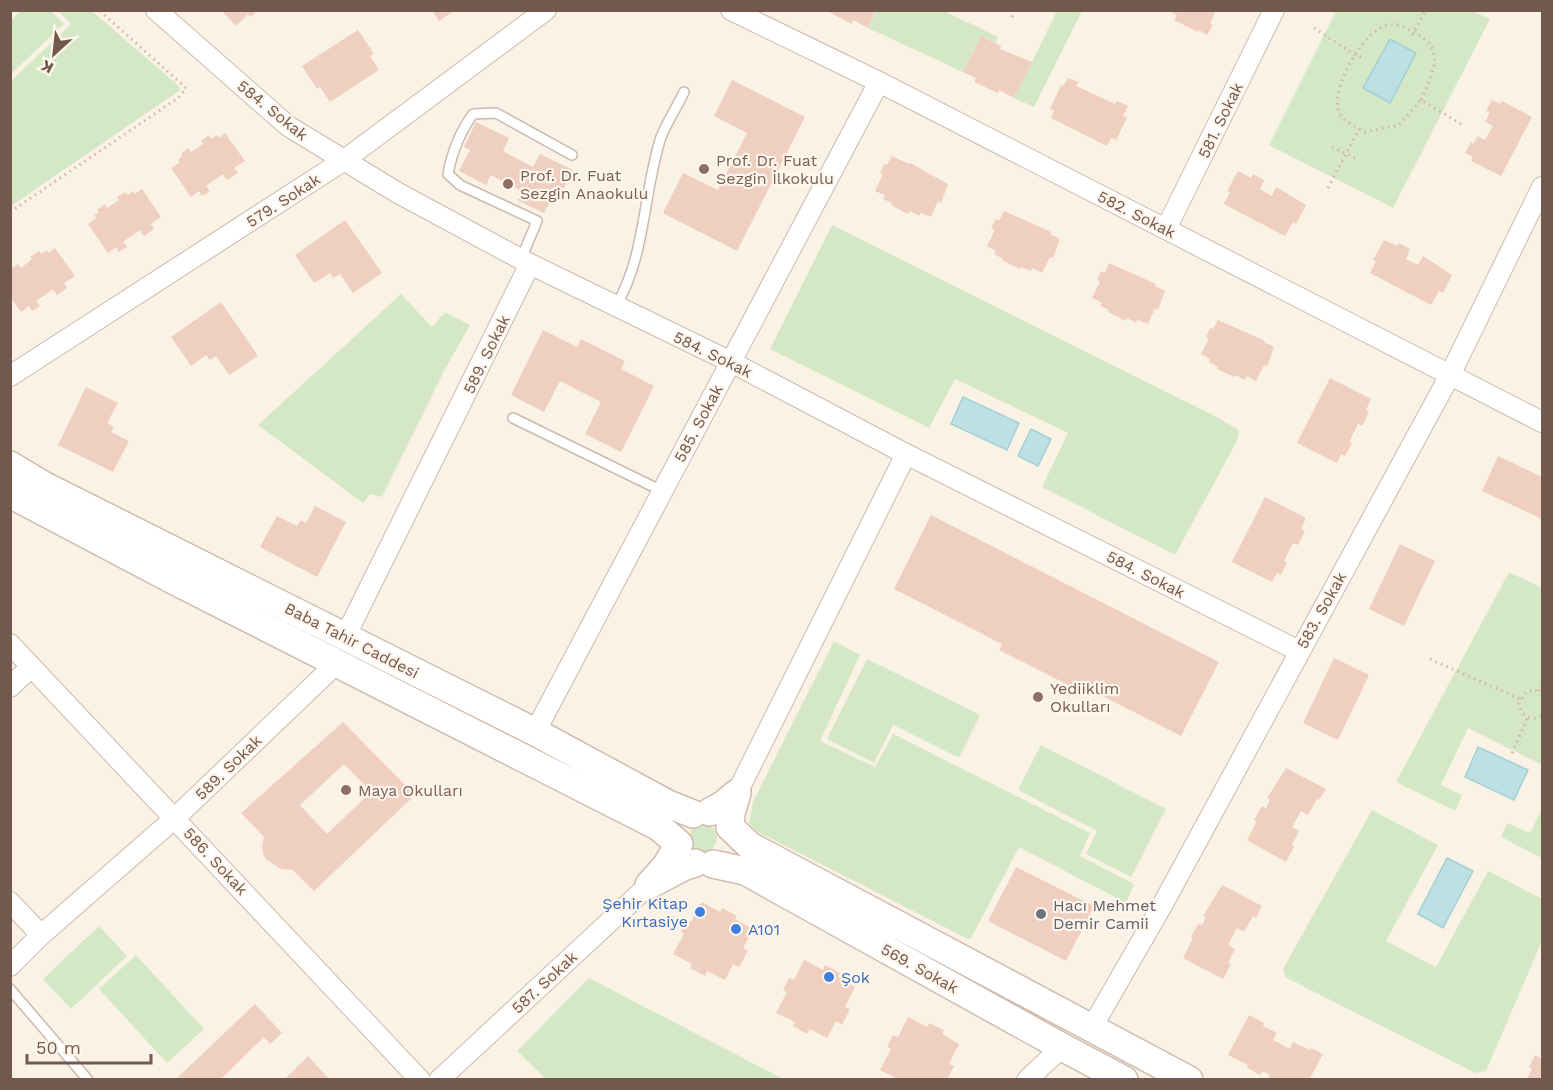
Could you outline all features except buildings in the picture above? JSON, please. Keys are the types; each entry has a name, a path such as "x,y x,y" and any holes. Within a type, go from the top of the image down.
{"street":[{"name":"584. Sokak","path":"156,10 288,126 343,161 525,262 731,362 906,454 1299,651"},
{"name":"579. Sokak","path":"10,376 343,161 546,10"},
{"name":"582. Sokak","path":"731,10 879,82 1542,422"},
{"name":"581. Sokak","path":"1166,229 1274,10"},
{"name":"585. Sokak","path":"535,732 879,82"},
{"name":"583. Sokak","path":"1091,1029 1164,902 1450,375 1542,187"},
{"name":"589. Sokak","path":"345,637 525,262"},
{"path":"696,857 681,826 731,813 737,793 906,454"},
{"name":"Baba Tahir Caddesi","path":"10,465 45,486 535,732 668,804 711,818 750,846 1189,1080"},
{"name":"Baba Tahir Caddesi","path":"10,494 173,580 659,827 696,857"},
{"name":"586. Sokak","path":"10,644 420,1080"},
{"name":"589. Sokak","path":"10,966 41,935 175,818 337,663"},
{"path":"10,687 31,667"},
{"path":"649,885 666,866 696,857 727,854 731,845 711,818"},
{"name":"569. Sokak","path":"696,857 745,871 1124,1080"},
{"name":"587. Sokak","path":"439,1080 649,885"},
{"path":"10,902 41,935"},
{"path":"1028,1080 1062,1047"}],"lane":[{"path":"616,306 625,289 644,223 662,137 684,92"},
{"path":"525,262 537,221 460,185 448,174 463,128 473,114 496,113 572,155"},
{"path":"513,418 662,491"},
{"path":"10,989 88,1080"}],"path":[{"path":"10,212 178,98 186,88 99,10"},
{"path":"1012,17 1015,10"},
{"path":"1413,33 1426,10"},
{"path":"1395,24 1413,33 1432,47 1435,58 1432,76 1420,100 1399,125 1365,132 1342,118 1338,108 1339,93 1345,74 1355,55 1377,30 1395,24"},
{"path":"1314,28 1355,55 1364,58"},
{"path":"1420,100 1461,124"},
{"path":"1328,188 1359,129"},
{"path":"1332,147 1359,160"},
{"path":"1430,659 1520,699"},
{"path":"1520,699 1530,690 1541,693 1542,684"},
{"path":"1520,699 1521,711 1528,717 1537,718 1542,715"},
{"path":"1512,753 1528,717"}],"green space":[{"path":"20,11 51,11 64,24 11,74 11,20"},
{"path":"58,11 92,11 180,87 179,91 11,206 11,81 71,24"},
{"path":"876,11 944,11 998,37 996,43 981,36 963,72 868,28"},
{"path":"1057,11 1082,11 1034,107 1014,98"},
{"path":"1336,11 1472,11 1490,19 1393,208 1269,145"},
{"path":"832,225 1239,430 1237,441 1175,555 1042,487 1068,433 955,379 929,428 770,349"},
{"path":"401,294 432,327 445,312 470,325 444,371 382,497 370,494 363,503 258,425"},
{"path":"1509,572 1542,588 1542,765 1468,728 1441,785 1462,795 1455,811 1396,782"},
{"path":"834,641 860,655 820,741 875,767 893,734 1090,833 1080,856 1134,884 1126,903 1019,847 970,940 756,831 749,823 753,802"},
{"path":"867,659 980,715 959,758 893,725 874,763 827,739"},
{"path":"1041,745 1166,809 1131,877 1086,854 1097,831 1018,790"},
{"path":"1542,809 1542,858 1501,837 1507,823 1530,833"},
{"path":"1372,810 1438,845 1386,941 1436,967 1488,871 1542,899 1542,941 1486,1071 1475,1073 1285,977 1283,969"},
{"path":"703,824 713,828 717,838 713,848 703,852 693,848 689,838 693,828"},
{"path":"99,926 127,956 71,1009 43,979"},
{"path":"136,955 204,1029 167,1063 99,989"},
{"path":"589,978 783,1079 546,1079 517,1051"}],"water":[{"path":"1390,39 1416,53 1390,103 1363,88"},
{"path":"963,397 1019,423 1007,450 951,424"},
{"path":"1031,429 1051,439 1038,466 1018,456"},
{"path":"1478,747 1528,770 1514,800 1465,777"},
{"path":"1447,858 1473,871 1443,928 1418,914"}],"place":[{"name":"Prof. Dr. Fuat Sezgin İlkokulu","path":"704,169"},
{"name":"Prof. Dr. Fuat Sezgin Anaokulu","path":"508,184"},
{"name":"Yediiklim Okulları","path":"1038,697"},
{"name":"Maya Okulları","path":"346,790"},
{"name":"Şehir Kitap Kırtasiye","path":"700,912"},
{"name":"Hacı Mehmet Demir Camii","path":"1041,914"},
{"name":"A101","path":"736,929"},
{"name":"Şok","path":"829,977"}]}
